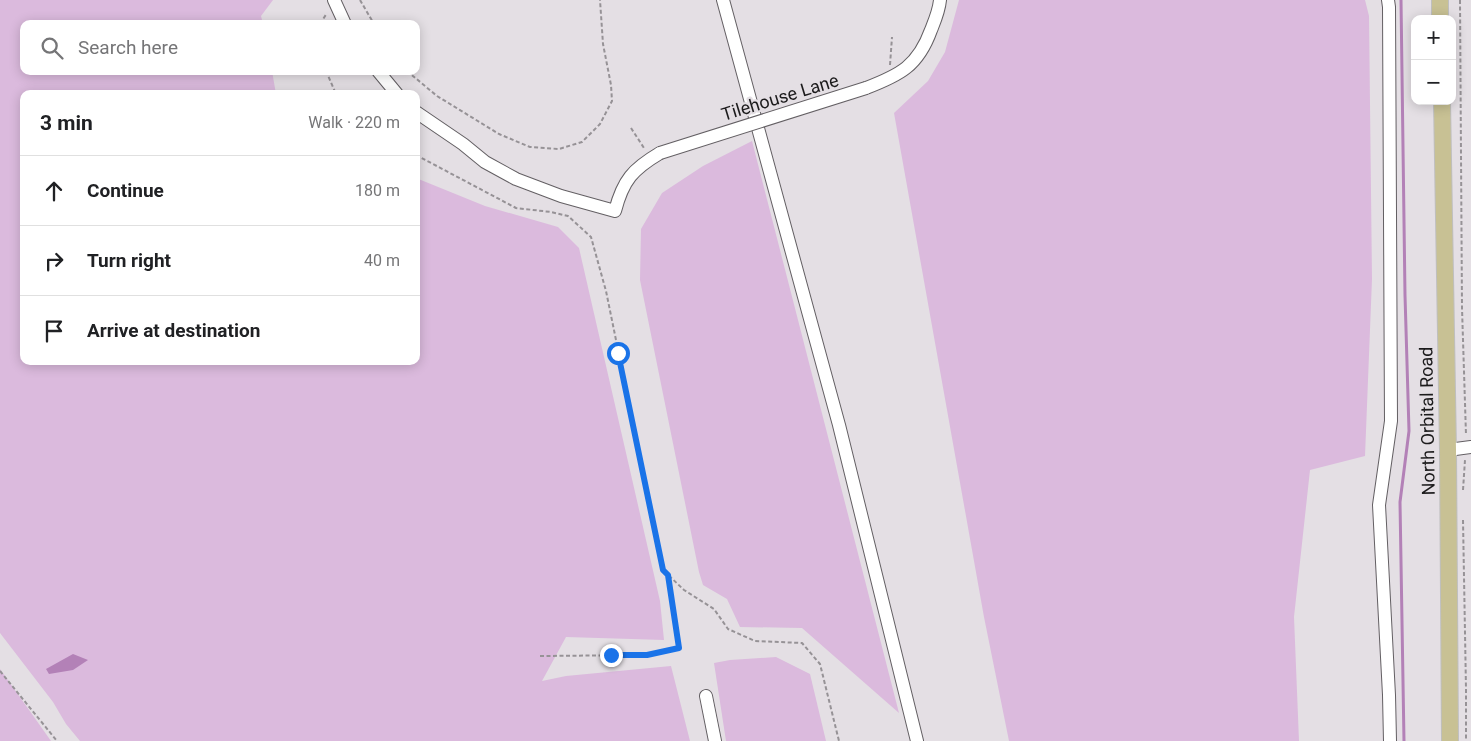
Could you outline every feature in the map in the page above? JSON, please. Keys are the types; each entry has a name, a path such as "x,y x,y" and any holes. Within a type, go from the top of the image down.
{"main road":[{"path":"1440,0 1440,15"},
{"name":"North Orbital Road","path":"1442,105 1448,450 1450,741"}],"street":[{"path":"334,0 343,20"},
{"path":"724,0 839,425 917,741"},
{"name":"Tilehouse Lane","path":"420,115 463,144 485,162 516,179 562,196 615,211 620,192 632,173 655,156 889,79 912,64 921,54 927,43 940,0"},
{"path":"1388,0 1391,420 1379,505 1390,741"},
{"path":"381,75 394,90"},
{"path":"1448,450 1470,449"},
{"path":"706,696 715,741"}],"path":[{"path":"360,0 372,20"},
{"path":"412,75 437,96 506,137 530,147 559,149 582,142 600,124 612,102 603,44 600,0"},
{"path":"1460,0 1462,308 1470,449 1463,491"},
{"path":"889,79 892,37"},
{"path":"328,75 334,90"},
{"path":"631,128 655,156"},
{"path":"420,157 516,208 568,216 591,237 606,291 663,570 684,590 714,609 728,629 755,641 802,643 820,664 839,741"},
{"path":"1463,521 1466,741"},
{"path":"540,656 647,655 679,648 668,575"},
{"path":"0,671 57,741"}],"shaded area":[{"path":"0,0 273,0 261,16 262,20 20,20 20,75 273,75 275,90 20,90 20,365 420,365 420,180 485,206 558,227 579,248 660,601 664,640 566,637 542,681 566,676 671,666 690,741 80,741 66,724 53,702 0,633"},
{"path":"959,0 1365,0 1369,16 1372,279 1365,456 1310,470 1294,617 1299,741 1009,741 984,617 894,113 928,81 945,52"},
{"path":"752,141 899,713 802,628 740,627 727,599 703,585 699,572 640,280 641,229 662,193 703,166"},
{"path":"73,654 88,660 73,670 49,674 46,669"},
{"path":"776,657 810,674 826,741 726,741 714,663"},
{"path":"0,669 51,741 0,741"}],"waterway":[{"path":"1401,0 1409,431 1400,502 1404,741"}],"route":[{"path":"611,655 647,655 679,648 668,575 663,570 618,353"}]}
